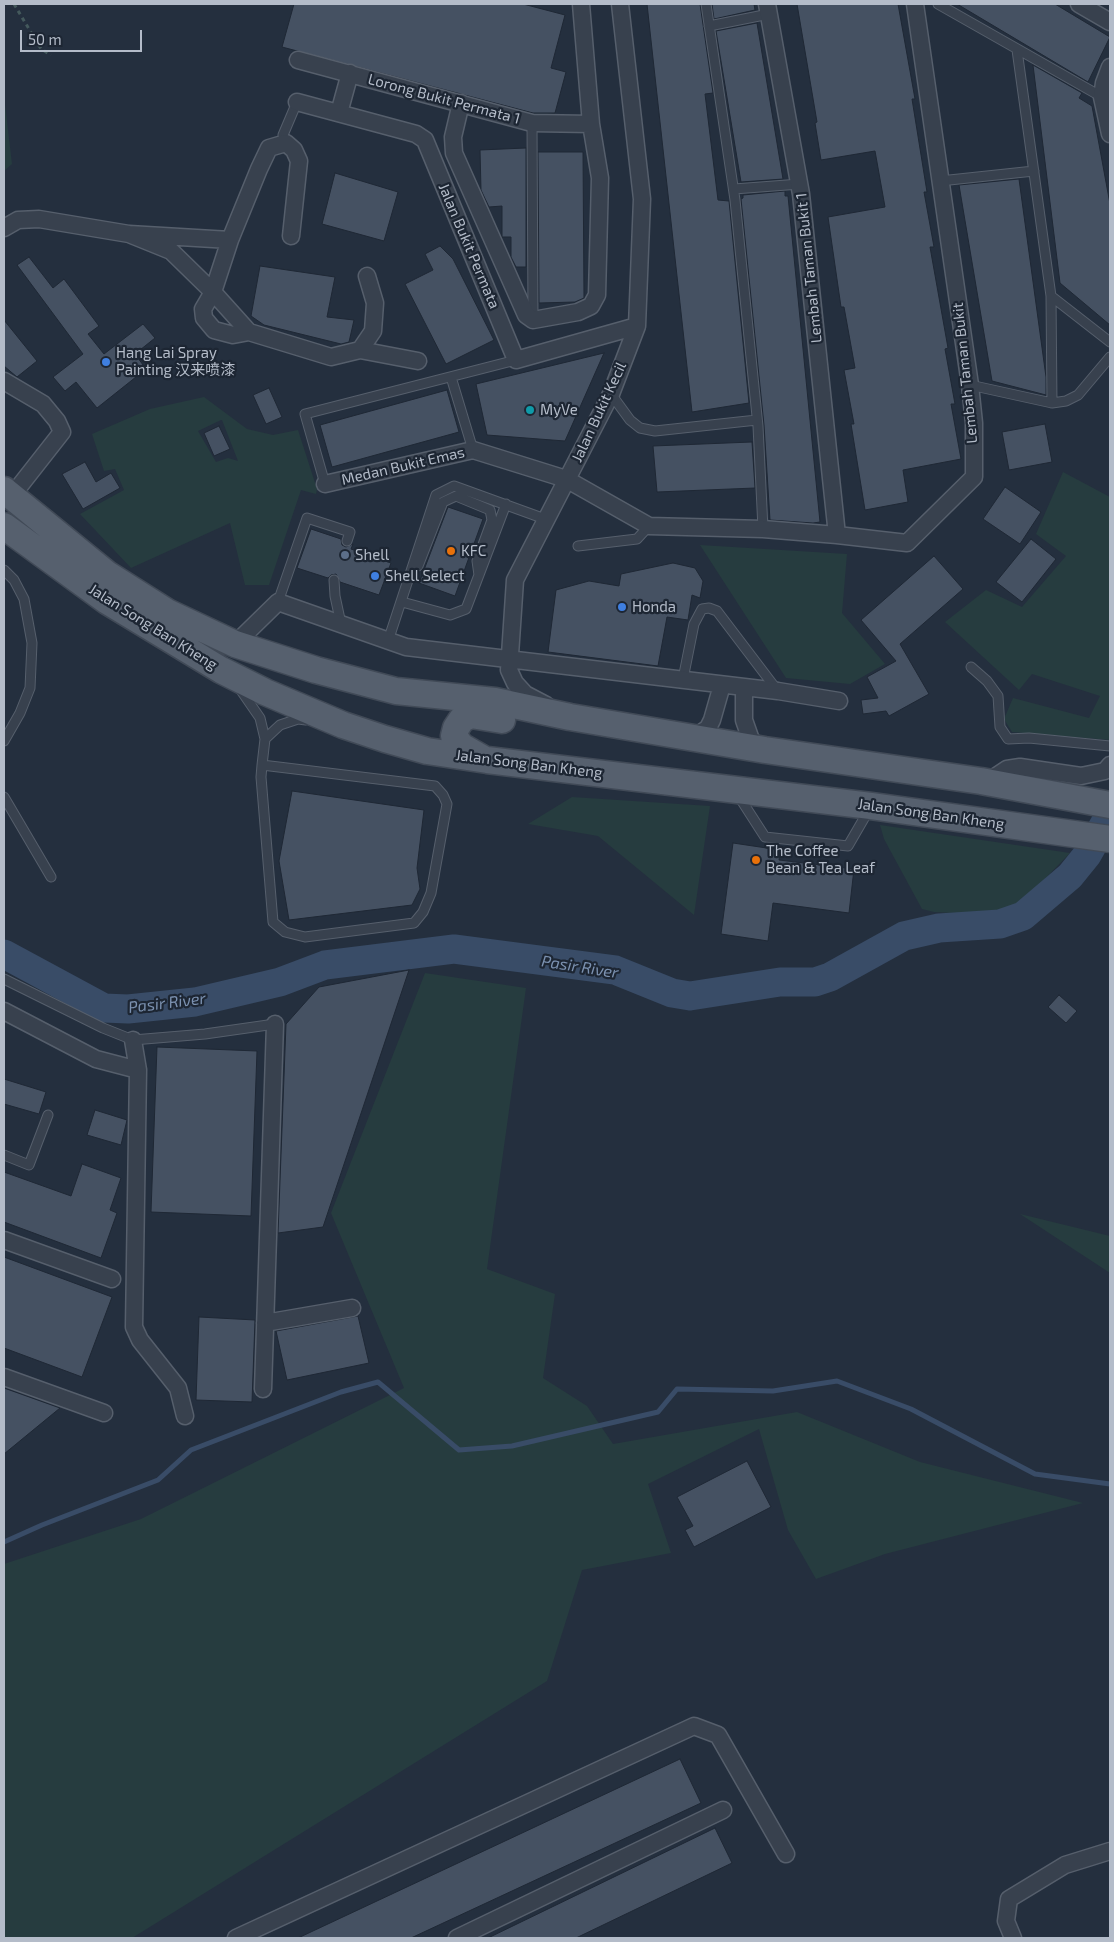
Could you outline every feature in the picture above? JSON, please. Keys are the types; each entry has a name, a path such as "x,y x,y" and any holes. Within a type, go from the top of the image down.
{"main road":[{"name":"Jalan Song Ban Kheng","path":"7,494 107,574 167,612 235,644 316,670 396,691 495,701 570,717 765,750 981,781 1110,805"},
{"name":"Jalan Song Ban Kheng","path":"4,526 107,601 221,670 265,692 343,725 427,751 486,760 871,806 1110,839"},
{"path":"486,760 461,746 454,736 456,728 462,719 471,715 689,750 708,750 722,742"}],"street":[{"path":"462,103 452,137 454,153 526,315 533,320 578,312 591,306 597,295 600,178 591,124 581,4"},
{"name":"Jalan Bukit Kecil","path":"570,717 525,694 509,670 516,580 545,519 611,394 637,326 642,199 620,4"},
{"name":"Lembah Taman Bukit","path":"566,479 649,526 763,529 907,543 974,478 974,423 970,385 915,4"},
{"path":"1079,4 1110,22"},
{"name":"Lembah Taman Bukit 1","path":"768,9 800,184 837,535"},
{"name":"Lorong Bukit Permata 1","path":"298,60 532,123 591,124"},
{"path":"1110,67 1104,83 1102,97 1110,134"},
{"path":"339,113 350,73"},
{"name":"Jalan Bukit Permata","path":"297,102 416,134 425,140 516,360"},
{"path":"291,236 299,161 294,150 286,143 269,148 230,240 213,292 203,309 204,318 214,330 233,335 249,332 331,358 360,350 418,361"},
{"path":"4,228 18,220 39,218 129,234 230,240"},
{"path":"129,234 171,252 213,292 249,332"},
{"path":"360,350 373,331 375,303 367,276"},
{"path":"516,360 637,326"},
{"path":"4,381 43,404 57,421 62,432 7,494"},
{"name":"Medan Bukit Emas","path":"325,484 473,450 566,479"},
{"path":"235,644 278,602 406,646 778,691 839,701"},
{"path":"695,737 708,728 722,684"},
{"path":"744,688 744,720 751,740 765,750"},
{"path":"981,781 995,777 1007,769 1020,767 1081,776 1106,771 1110,765"},
{"path":"4,1011 96,1059 138,1070"},
{"path":"263,1388 275,1024"},
{"path":"133,1040 138,1070 134,1327 140,1340 178,1388 185,1416"},
{"path":"4,1240 112,1279"},
{"path":"264,1323 352,1308"},
{"path":"4,1377 104,1413"},
{"path":"236,1938 694,1726 718,1735 786,1854"},
{"path":"457,1938 723,1810"},
{"path":"1013,1938 1006,1921 1010,1898 1066,1864 1110,1851"}],"lane":[{"path":"706,4 734,189 757,420 763,529"},
{"path":"938,4 1102,97"},
{"path":"709,26 768,9"},
{"path":"1017,50 1051,296 1052,402"},
{"path":"286,143 283,135 297,102"},
{"path":"532,123 533,320"},
{"path":"940,182 1034,171"},
{"path":"734,189 800,184"},
{"path":"1051,296 1110,342"},
{"path":"970,385 1052,402 1066,401 1078,395 1110,357"},
{"path":"325,484 305,414 516,360"},
{"path":"451,376 473,450"},
{"path":"611,394 630,420 640,428 655,431 757,420"},
{"path":"388,641 436,495 454,486 545,519"},
{"path":"402,602 427,547 443,502 448,498 456,496 490,510 492,520 478,562 479,575"},
{"path":"402,602 450,615 466,609 506,504"},
{"path":"278,602 307,518 350,532 347,541"},
{"path":"578,546 637,539 649,526"},
{"path":"4,570 14,580 24,599 32,643 30,688 20,713 4,741"},
{"path":"334,580 335,596 341,624"},
{"path":"683,679 694,624 702,609 709,608 717,611 778,691"},
{"path":"971,667 987,681 998,696 1000,727 1008,739 1029,738 1110,746"},
{"path":"221,670 252,704 260,718 264,739 262,765 273,922 285,932 305,937 414,923 423,912 431,893 446,804 443,795 435,786 262,765"},
{"path":"264,739 280,725 298,719 343,725"},
{"path":"734,789 765,837 848,846 871,806"},
{"path":"4,797 51,877"},
{"path":"4,980 103,1028 133,1040 204,1034 275,1024"},
{"path":"4,1155 29,1164 48,1115"}],"path":[{"path":"14,4 41,49 51,55"}],"green space":[{"path":"4,105 12,164 4,171"},
{"path":"204,397 247,429 273,435 298,430 317,489 316,494 301,490 269,585 245,585 230,523 131,568 80,514 124,490 115,469 104,471 92,434 150,409","holes":["222,420 238,461 228,458 216,462 198,431"]},
{"path":"1063,472 1110,497 1110,740 1012,732 1004,719 1013,698 1089,718 1100,696 1032,674 1019,690 945,622 986,590 1022,607 1066,556 1036,534"},
{"path":"700,545 847,554 842,613 885,664 850,684 786,678"},
{"path":"572,797 710,806 694,915 598,836 528,824"},
{"path":"880,825 1070,853 1032,892 1008,910 976,914 934,912 922,909 884,839"},
{"path":"425,973 526,988 487,1269 555,1294 543,1378 587,1406 613,1444 797,1412 920,1462 1083,1503 885,1554 816,1579 788,1530 759,1429 648,1484 671,1553 582,1570 547,1681 132,1938 4,1938 4,1564 141,1519 404,1388 331,1213"},
{"path":"1020,1214 1110,1236 1110,1273"}],"building":[{"path":"294,4 523,4 565,15 551,68 566,72 555,113 533,113 282,47"},
{"path":"647,4 700,4 713,93 705,94 718,200 729,201 749,403 692,412"},
{"path":"712,4 754,4 755,10 714,19"},
{"path":"797,4 898,4 915,99 912,99 927,192 924,192 934,247 930,247 948,348 945,349 955,404 951,404 961,459 903,470 908,502 865,510 851,424 854,424 844,370 855,368 844,307 841,307 828,217 885,207 875,151 821,160 815,123 817,122"},
{"path":"957,4 1055,4 1110,37 1088,82"},
{"path":"757,23 783,179 741,182 716,31"},
{"path":"1033,65 1082,93 1079,98 1092,106 1110,204 1110,325 1060,283"},
{"path":"526,148 526,267 516,267 511,257 511,237 502,237 502,206 489,207 481,190 480,150"},
{"path":"538,152 583,152 584,298 575,302 539,303"},
{"path":"335,173 398,192 384,241 322,224"},
{"path":"1019,179 1046,377 1046,395 992,381 959,185"},
{"path":"785,191 785,196 788,196 820,522 813,523 770,520 764,425 741,199 743,195"},
{"path":"440,246 453,259 494,340 446,364 405,284 433,270 425,254"},
{"path":"29,257 53,288 64,279 99,326 88,334 104,354 143,324 155,338 135,354 146,369 97,408 76,382 65,391 53,377 83,354 17,265"},
{"path":"260,266 335,277 327,317 354,320 349,342 341,344 264,325 251,316"},
{"path":"4,320 37,361 17,377 4,366"},
{"name":"MyVe","path":"604,353 565,441 487,435 476,384"},
{"path":"269,388 282,417 266,424 253,395"},
{"path":"447,390 459,432 332,467 320,425"},
{"path":"1045,424 1052,462 1009,470 1002,432"},
{"path":"219,426 230,449 214,456 204,433"},
{"path":"752,442 755,488 657,492 653,446"},
{"path":"85,462 96,482 111,473 120,488 83,509 62,474"},
{"path":"1005,487 1041,512 1020,544 983,519"},
{"name":"KFC","path":"448,507 483,519 455,596 419,583"},
{"path":"311,529 341,539 342,545 346,547 353,544 351,549 391,563 379,595 340,582 336,574 328,578 297,568"},
{"path":"1031,539 1056,559 1022,602 996,582"},
{"path":"934,556 963,589 900,644 929,694 889,716 886,711 863,714 861,700 878,698 867,677 896,661 861,620"},
{"name":"Honda","path":"673,563 695,568 703,581 700,598 692,595 688,620 667,617 658,666 548,652 556,590 589,581 619,586 621,574"},
{"path":"292,791 424,810 417,868 420,889 412,905 289,920 279,861"},
{"path":"733,843 780,850 779,860 854,869 849,913 773,903 768,941 721,934"},
{"path":"409,970 323,1227 278,1233 286,1024 319,987"},
{"path":"1059,995 1077,1011 1066,1023 1048,1007"},
{"path":"157,1047 257,1051 251,1216 151,1212"},
{"path":"4,1079 46,1092 39,1114 4,1104"},
{"path":"95,1110 127,1120 121,1145 87,1135"},
{"path":"82,1164 121,1178 110,1210 117,1213 101,1258 4,1222 4,1172 71,1196"},
{"path":"4,1257 112,1297 82,1377 4,1348"},
{"path":"358,1316 369,1363 287,1380 276,1331"},
{"path":"199,1317 255,1320 252,1402 196,1400"},
{"path":"4,1388 60,1408 4,1454"},
{"path":"747,1461 771,1507 694,1547 685,1530 693,1526 677,1497"},
{"path":"680,1759 701,1803 411,1938 298,1938"},
{"path":"715,1828 732,1863 576,1938 488,1938"}],"waterway":[{"name":"Pasir River","path":"4,954 104,1008 128,1009 195,1002 280,982 325,965 454,949 615,970 672,993 690,996 780,982 815,982 830,977 904,936 939,928 1000,924 1023,916 1070,876 1087,855 1110,814"},
{"path":"4,1542 42,1525 158,1480 191,1450 341,1392 378,1382 459,1450 512,1446 658,1412 677,1389 773,1391 837,1381 911,1409 1035,1474 1110,1484"}],"place":[{"name":"Hang Lai Spray Painting 汉来喷漆","path":"106,362"},
{"name":"MyVe","path":"530,410"},
{"name":"KFC","path":"451,551"},
{"name":"Shell","path":"345,555"},
{"name":"Shell Select","path":"375,576"},
{"name":"Honda","path":"622,607"},
{"name":"The Coffee Bean & Tea Leaf","path":"756,860"}]}
